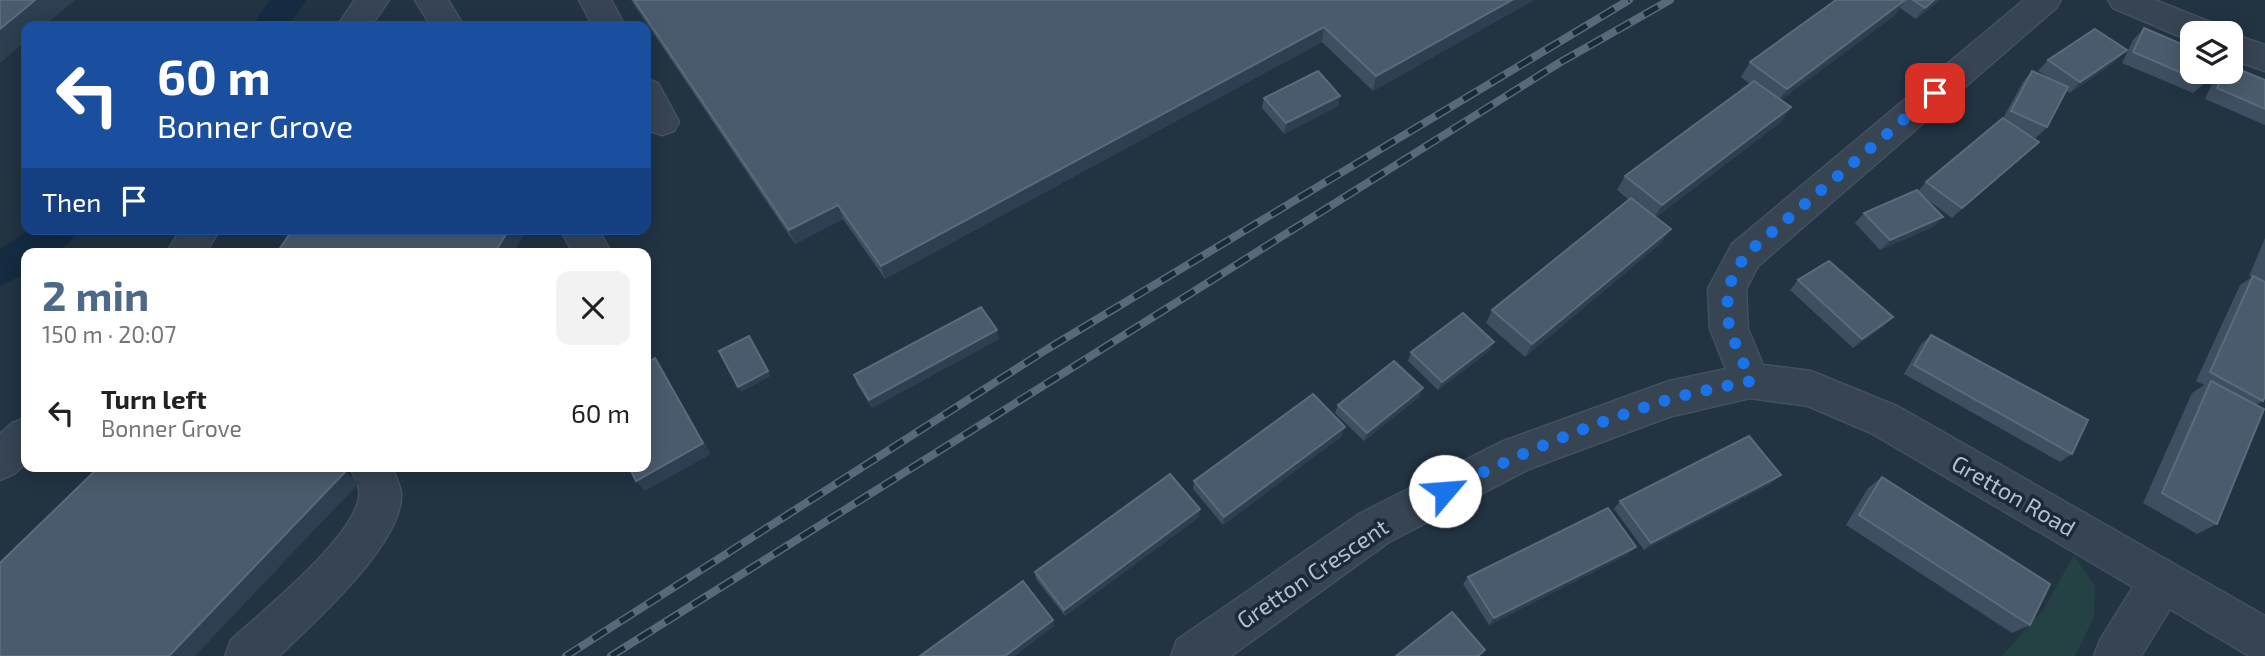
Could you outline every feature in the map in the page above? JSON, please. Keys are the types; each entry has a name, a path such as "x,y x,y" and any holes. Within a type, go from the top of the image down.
{"street":[{"path":"357,21 373,0"},
{"path":"432,0 445,21"},
{"path":"595,0 606,21"},
{"path":"1751,381 1729,329 1727,289 1745,255 2045,0"},
{"path":"2124,0 2180,23"},
{"path":"2243,50 2265,59"},
{"path":"651,101 662,121"},
{"name":"Gretton Road","path":"1751,381 1811,389 1885,421 2162,581 2262,628"},
{"name":"Gretton Crescent","path":"1193,656 1374,527 1516,455 1668,400 1751,381"},
{"path":"0,461 21,441"},
{"path":"247,656 351,553 378,510 381,495 371,472"},
{"path":"2116,656 2162,581"}],"green space":[{"path":"2074,555 2095,586 2094,617 2075,656 2002,656 2043,610"}],"building":[{"path":"0,0 35,0 0,29"},
{"path":"634,0 1512,0 1376,76 1324,27 881,266 838,205 789,230 651,25 651,21 648,21"},
{"path":"1836,0 1905,0 1787,89 1750,62"},
{"path":"1913,0 1934,0 1925,8"},
{"path":"2144,28 2180,43 2180,72 2133,52"},
{"path":"2095,29 2127,50 2080,82 2048,60"},
{"path":"1318,71 1340,96 1286,123 1264,98"},
{"path":"2032,71 2068,87 2047,127 2011,111"},
{"path":"2243,71 2265,80 2265,109 2217,88 2219,84 2243,84"},
{"path":"1754,81 1791,107 1662,205 1625,176"},
{"path":"2003,118 2039,142 1962,208 1926,182"},
{"path":"1917,190 1943,217 1890,240 1864,213"},
{"path":"1631,198 1671,229 1532,344 1492,310"},
{"path":"289,235 505,235 498,248 280,248"},
{"path":"1829,261 1893,317 1862,339 1798,280"},
{"path":"2253,276 2265,282 2263,401 2210,372"},
{"path":"981,307 997,330 869,400 854,375"},
{"path":"1463,313 1494,342 1442,382 1411,352"},
{"path":"1931,335 2088,420 2072,454 1914,365"},
{"path":"749,336 768,371 738,387 719,351"},
{"path":"655,358 703,443 636,481 632,472 651,472 651,360"},
{"path":"1394,361 1423,388 1367,433 1338,405"},
{"path":"2211,381 2264,409 2217,524 2162,493"},
{"path":"1313,394 1345,427 1224,517 1194,481"},
{"path":"1749,436 1781,475 1651,543 1620,501"},
{"path":"94,472 345,472 169,656 0,656 0,563"},
{"path":"1170,474 1200,509 1064,610 1035,572"},
{"path":"1882,477 2050,584 2030,625 1859,515"},
{"path":"1608,508 1636,547 1494,618 1468,577"},
{"path":"1023,581 1053,620 1005,656 920,656"},
{"path":"1452,612 1485,650 1478,656 1396,656"}],"waterway":[{"path":"273,21 289,0"},
{"path":"32,248 51,235"},
{"path":"0,270 21,256"}],"railway":[{"path":"566,656 1049,348 1629,0"},
{"path":"611,656 1559,63 1670,0"}],"route":[{"path":"1445,491 1516,455 1668,400 1751,381 1729,329 1727,289 1745,255 1935,93"}]}
